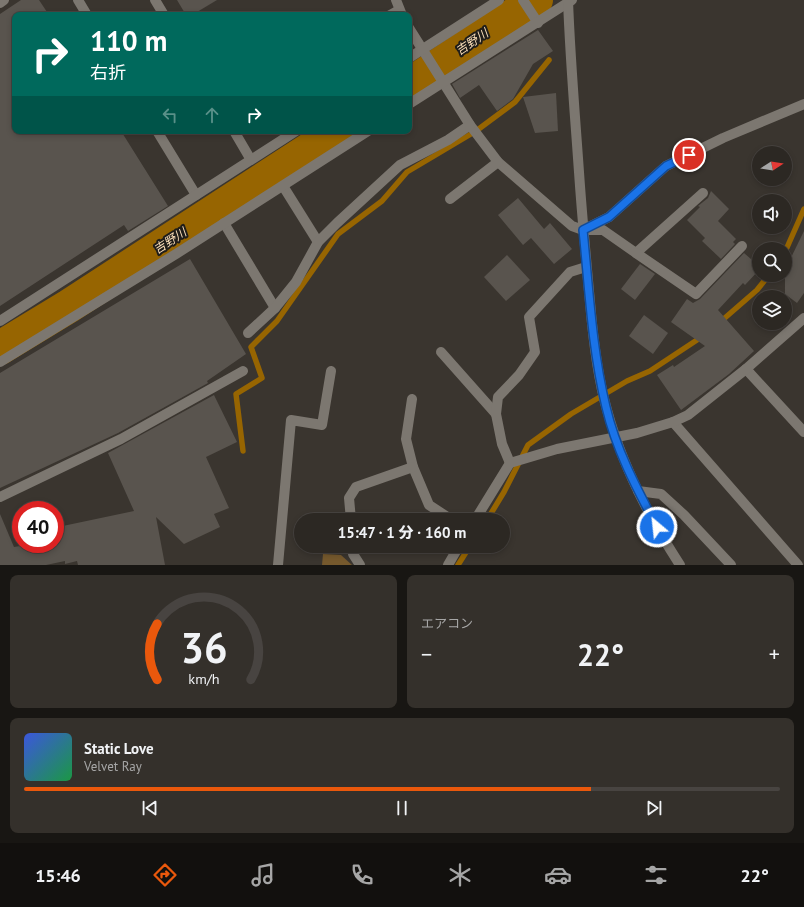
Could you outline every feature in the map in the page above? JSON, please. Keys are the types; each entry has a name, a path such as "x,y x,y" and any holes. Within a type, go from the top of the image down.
{"street":[{"path":"0,3 4,0"},
{"path":"78,0 85,12"},
{"path":"155,0 162,12"},
{"path":"396,0 397,12"},
{"path":"412,57 423,52 499,0"},
{"path":"523,0 536,20"},
{"path":"412,102 441,79 569,1 586,267 593,334 606,408 616,438 638,491 663,540 680,565"},
{"path":"412,33 470,125 498,162 572,226 583,230 603,230 696,294 742,246"},
{"path":"583,230 609,217 666,166 723,138 804,104"},
{"path":"248,333 275,308 296,282 318,242 400,165 448,140 470,125"},
{"path":"159,134 196,195"},
{"path":"236,134 252,160"},
{"path":"0,321 291,134"},
{"path":"0,362 283,186 363,134"},
{"path":"450,199 498,162"},
{"path":"283,186 318,242"},
{"path":"636,253 702,194"},
{"path":"224,223 275,308"},
{"path":"510,463 502,444 496,414 498,397 519,375 535,352 529,317 570,272 586,267"},
{"path":"479,513 510,463 558,448 616,438 673,422 688,415 746,369 804,318"},
{"path":"440,352 496,414"},
{"path":"746,369 804,432"},
{"path":"0,498 121,439 243,371"},
{"path":"278,565 292,420 322,425 331,371"},
{"path":"412,399 406,438 412,467 429,505 441,513"},
{"path":"673,422 798,565"},
{"path":"350,513 349,498 356,487 412,467"},
{"path":"638,491 661,494 684,515 731,565"},
{"path":"353,553 360,565"},
{"path":"448,565 455,553"}],"shaded area":[{"path":"323,554 341,555 352,565 322,565"}],"building":[{"path":"21,0 39,0 47,12 12,12 12,134 123,134 168,206 128,231 124,225 0,306 0,14"},
{"path":"177,0 217,0 197,12 184,12"},
{"path":"538,30 553,51 533,64 513,99 497,111 479,85 460,98 452,84"},
{"path":"556,93 558,131 535,133 523,97"},
{"path":"711,191 729,209 718,221 736,239 733,242 735,244 721,259 702,241 705,238 687,220 700,207 698,206 708,198"},
{"path":"518,198 544,229 550,223 572,249 554,264 531,238 523,245 498,215"},
{"path":"804,231 804,293 797,303 792,299 792,290 785,290 785,282 792,282 792,256"},
{"path":"744,253 752,260 752,278 745,285 743,283 718,310 754,351 729,374 681,410 657,375 673,365 674,367 705,346 671,322 687,299 693,303 700,299"},
{"path":"507,255 530,280 506,301 484,277"},
{"path":"190,259 246,354 207,381 208,383 118,433 0,488 0,373"},
{"path":"640,264 655,274 635,300 621,289"},
{"path":"644,315 668,333 653,354 629,336"},
{"path":"214,395 237,442 206,457 229,508 214,514 220,527 184,544 156,517 165,565 78,565 77,561 65,564 65,561 46,565 0,565 0,514 12,542 12,553 64,553 64,526 134,511 108,453"}],"waterway":[{"name":"吉野川","path":"412,83 536,0"},
{"path":"243,451 236,394 262,378 251,347 277,321 338,234 382,201 407,172 476,131 515,102 549,60"},
{"name":"吉野川","path":"0,348 69,306 333,134"},
{"path":"789,242 804,209"},
{"path":"719,323 757,290 763,282"},
{"path":"491,513 504,492 528,445 571,414 627,381 650,371 703,336"},
{"path":"458,565 466,553"}],"route":[{"path":"657,527 638,491 616,438 606,408 593,334 583,230 609,217 666,166 689,155"}]}
